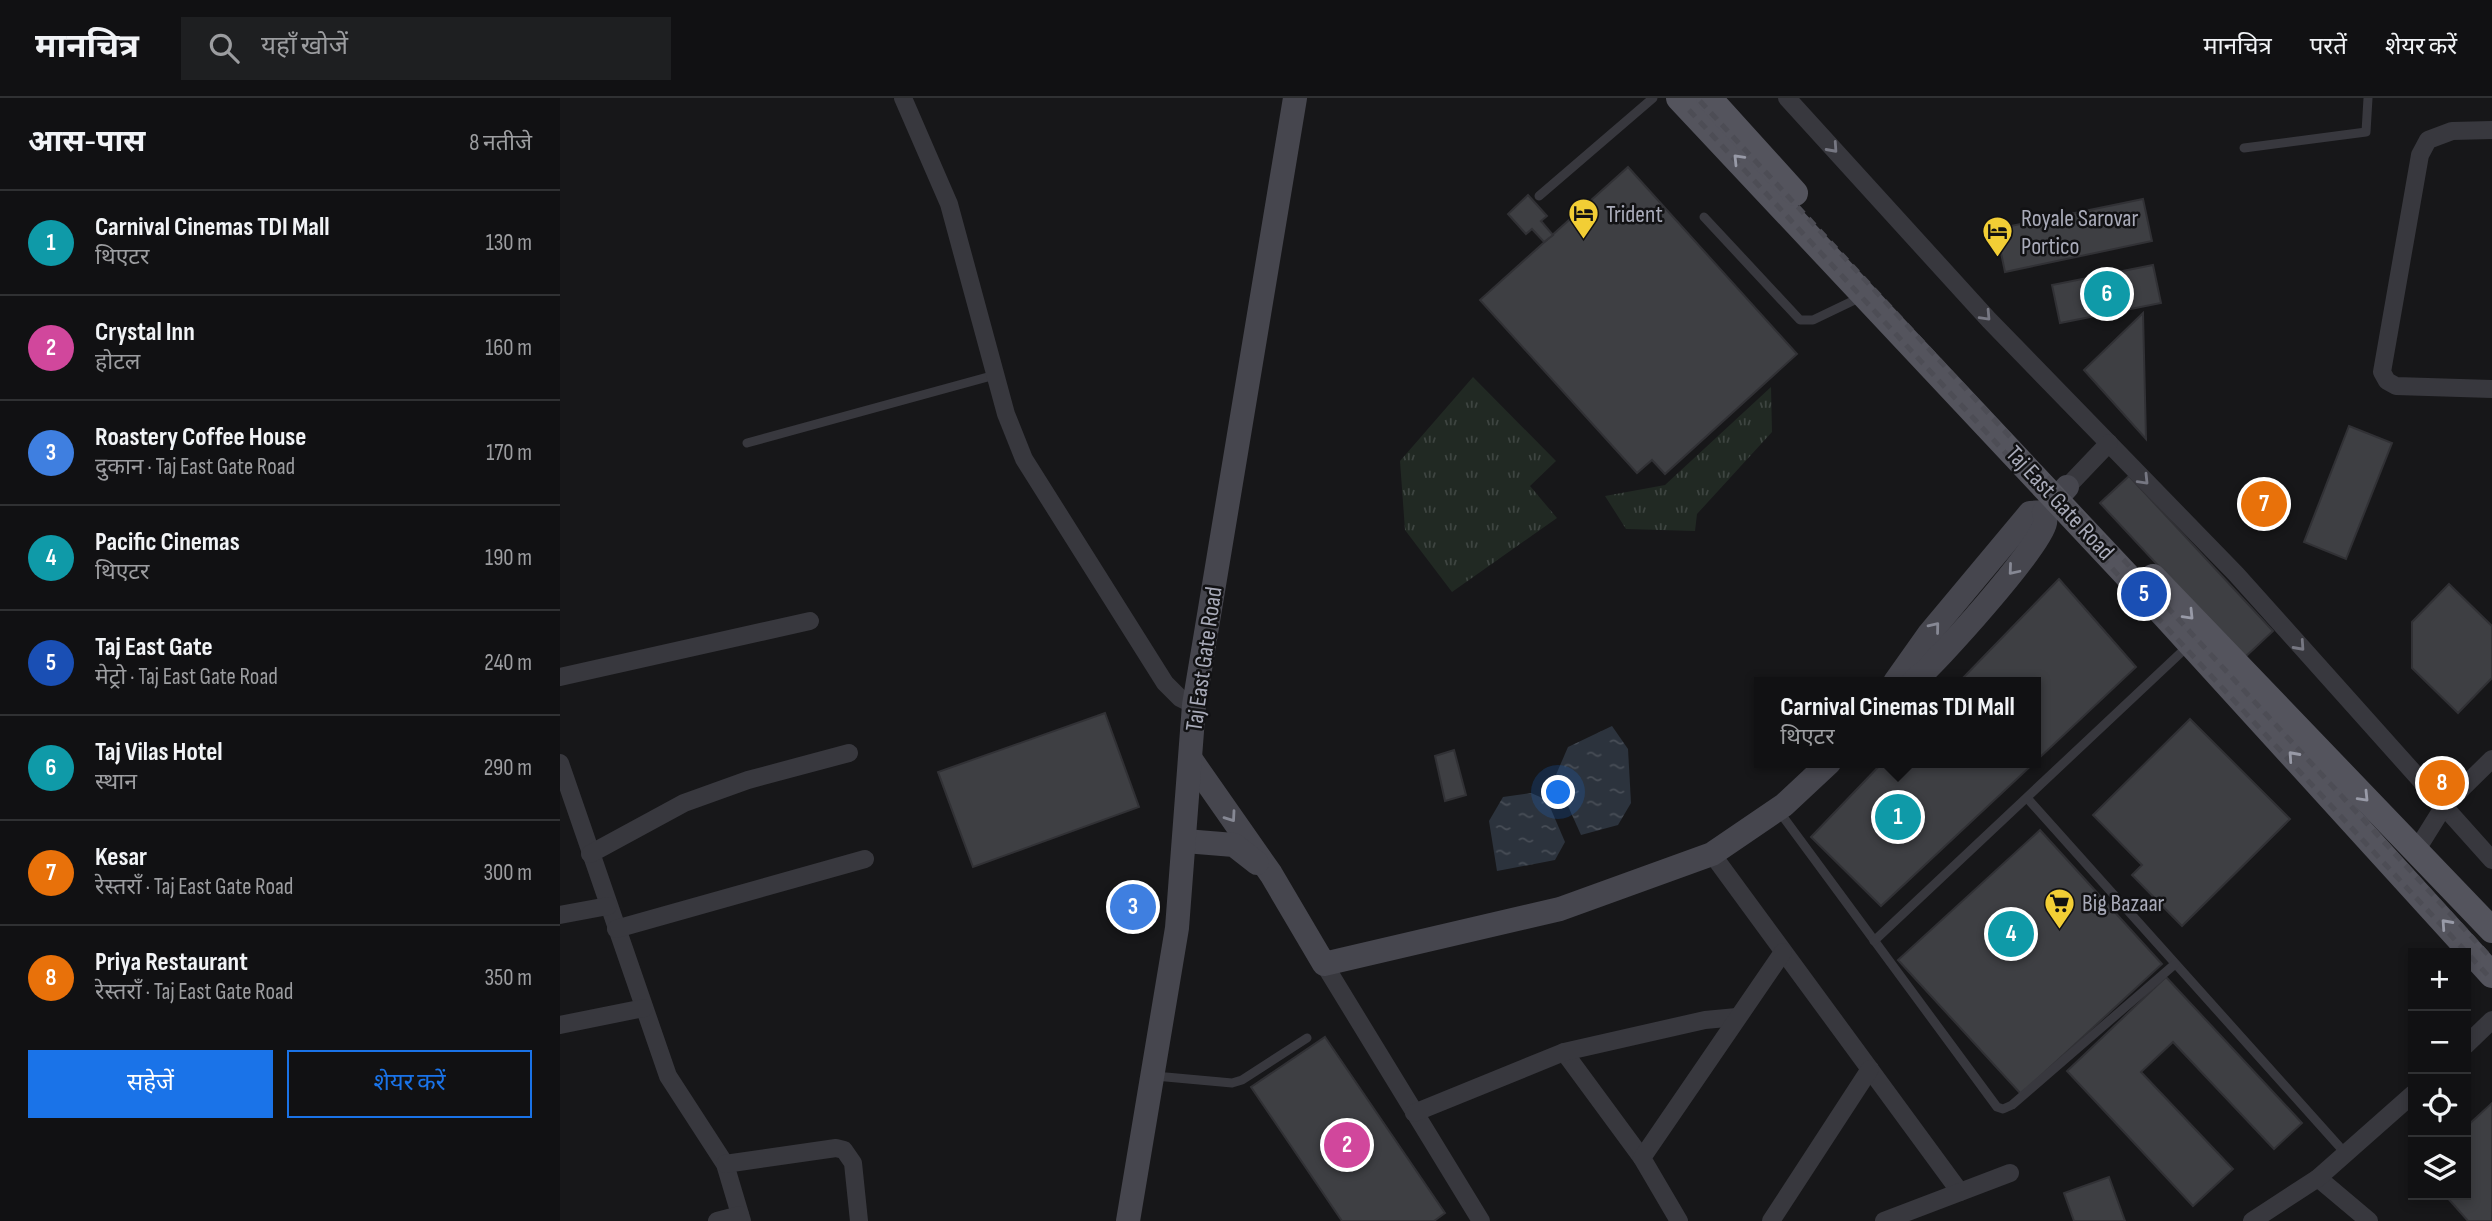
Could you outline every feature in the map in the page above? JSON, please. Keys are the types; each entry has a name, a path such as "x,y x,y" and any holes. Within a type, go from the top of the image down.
{"main road":[{"name":"Taj East Gate Road","path":"1679,98 2191,644 2492,975"},
{"path":"1709,98 2056,500 2416,851 2492,930"},
{"name":"Taj East Gate Road","path":"1128,1221 1150,1076 1177,928 1192,761 1194,705 1297,100"},
{"path":"1899,677 1929,634 2030,513 2056,500"},
{"path":"1918,677 1950,646 2021,560 2045,524 2056,500"},
{"path":"1192,761 1271,874 1324,964 1438,940 1560,909 1712,855 1778,810 1824,768"},
{"path":"1185,841 1234,845 1271,874"}],"street":[{"path":"904,98 948,204 1006,414 1024,459 1165,684 1180,698 1194,705"},
{"path":"1787,98 1989,320 2236,574 2492,860"},
{"path":"2492,130 2452,131 2428,140 2420,155 2382,372 2387,381 2396,386 2492,390"},
{"path":"2056,500 2109,443"},
{"path":"560,677 810,621"},
{"path":"590,854 684,803 748,780 849,753"},
{"path":"2416,851 2444,806 2492,759"},
{"path":"560,763 668,1076 725,1164 741,1218 717,1221"},
{"path":"1712,855 1961,1192"},
{"path":"616,929 865,859"},
{"path":"560,915 608,906"},
{"path":"1642,1158 1783,952"},
{"path":"1324,964 1481,1221"},
{"path":"560,1025 644,1008"},
{"path":"1414,1113 1564,1052 1705,1020 1737,1017"},
{"path":"2471,1040 2492,1020"},
{"path":"1564,1052 1642,1158 1679,1221"},
{"path":"1771,1221 1870,1069"},
{"path":"2252,1221 2318,1178 2408,1098"},
{"path":"725,1164 836,1148 844,1150 853,1163 859,1221"},
{"path":"1884,1221 2010,1173"},
{"path":"2318,1178 2369,1221"}],"lane":[{"path":"1539,196 1653,98"},
{"path":"2244,148 2366,132 2368,98"},
{"path":"1704,217 1800,320 1813,320 1866,295"},
{"path":"747,443 995,375"},
{"path":"1874,942 2191,644"},
{"path":"2027,798 2346,1154"},
{"path":"1778,810 1992,1101 2003,1109 2012,1105 2175,964"},
{"path":"1150,1076 1232,1083 1242,1080 1307,1038"}],"green space":[{"path":"1473,377 1556,461 1530,486 1557,518 1452,592 1405,530 1400,461"},
{"path":"1771,387 1772,432 1697,514 1695,531 1626,529 1605,496 1665,485"}],"water":[{"path":"1612,726 1628,749 1631,803 1618,825 1581,835 1555,777 1568,747"},
{"path":"1531,793 1547,800 1565,842 1555,860 1497,871 1489,821 1503,797"}],"building":[{"name":"Trident","path":"1628,167 1797,354 1665,474 1652,460 1637,473 1480,300"},
{"path":"1528,195 1547,216 1541,221 1553,235 1544,242 1532,229 1526,234 1508,214"},
{"path":"2143,199 2152,241 2005,272 1996,229"},
{"path":"2153,265 2161,303 2060,323 2052,285"},
{"path":"2143,313 2146,439 2084,370"},
{"path":"2349,426 2392,443 2346,559 2304,542"},
{"path":"2129,476 2273,631 2244,658 2100,503"},
{"path":"2059,579 2136,667 2041,756 2041,677 1964,677"},
{"path":"2449,584 2492,626 2492,678 2458,713 2412,668 2412,622"},
{"path":"1105,713 1139,807 973,867 938,772"},
{"path":"2190,719 2290,819 2182,926 2132,875 2142,865 2093,815"},
{"path":"1454,750 1466,795 1445,801 1435,756"},
{"path":"1877,768 2029,768 1881,906 1811,837"},
{"path":"2040,830 2162,964 2021,1094 1898,960"},
{"path":"2166,977 2302,1123 2274,1149 2173,1042 2141,1072 2233,1169 2193,1206 2067,1071"},
{"path":"1325,1037 1445,1213 1434,1221 1342,1221 1251,1087"},
{"path":"2492,1103 2492,1221 2468,1221 2449,1200 2471,1200 2471,1122"},
{"path":"2109,1177 2125,1221 2074,1221 2064,1193"}],"railway":[{"path":"1700,101 2492,959"},
{"path":"1689,110 2492,980"}],"place":[{"name":"Trident","path":"1583,241"},
{"name":"Royale Sarovar Portico","path":"1998,259"},
{"name":"Taj Vilas Hotel","path":"2107,294"},
{"name":"Kesar","path":"2264,504"},
{"name":"Taj East Gate","path":"2144,594"},
{"name":"Priya Restaurant","path":"2442,783"},
{"name":"Carnival Cinemas TDI Mall","path":"1898,817"},
{"name":"Roastery Coffee House","path":"1133,907"},
{"name":"Big Bazaar","path":"2059,930"},
{"name":"Pacific Cinemas","path":"2011,934"},
{"name":"Crystal Inn","path":"1347,1145"}]}
